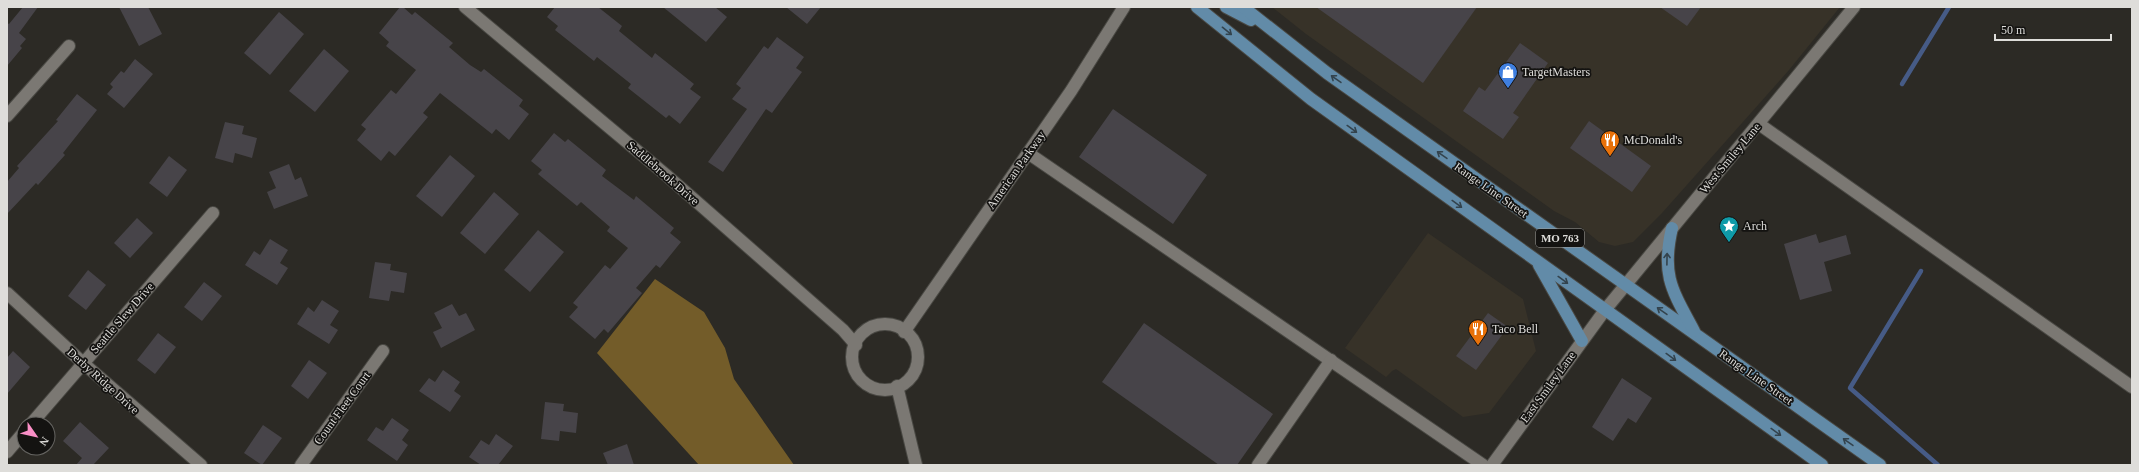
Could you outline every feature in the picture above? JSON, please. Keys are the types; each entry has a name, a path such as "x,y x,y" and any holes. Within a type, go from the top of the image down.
{"main road":[{"name":"MO 763","path":"1197,7 1311,99 1822,465"},
{"path":"1226,7 1274,31"},
{"name":"Range Line Street","path":"1243,7 1327,73 1880,465"},
{"path":"1672,228 1667,250 1667,269 1674,294 1695,334"},
{"path":"1536,260 1582,341"}],"street":[{"name":"Saddlebrook Drive","path":"465,7 665,174 843,330 856,345"},
{"name":"American Parkway","path":"904,332 1071,91 1124,7"},
{"name":"West Smiley Lane","path":"1605,310 1854,7"},
{"path":"7,116 70,46"},
{"path":"1759,124 2132,387"},
{"path":"1028,152 1483,465"},
{"name":"Seattle Slew Drive","path":"38,416 213,212"},
{"name":"Derby Ridge Drive","path":"7,294 82,363 202,465"},
{"name":"East Smiley Lane","path":"1492,465 1605,310"},
{"path":"885,324 895,325 904,332 912,338 918,348 919,360 916,371 908,382 886,391 870,387 860,380 854,370 852,356 861,334 873,326 885,324"},
{"name":"Count Fleet Court","path":"301,465 383,351"},
{"path":"1258,465 1330,360"},
{"path":"897,386 916,465"},
{"path":"7,452 16,441"}],"shaded area":[{"path":"1272,7 1840,7 1789,70 1662,213 1633,242 1615,246 1599,242 1575,222 1554,211 1306,34"},
{"path":"1428,233 1523,299 1536,351 1489,413 1463,417 1396,369 1386,377 1345,348"},
{"path":"655,279 704,312 725,348 734,379 794,465 699,465 597,353"}],"building":[{"path":"23,7 38,7 19,33 26,39 20,46 22,48 7,66 7,23 9,24"},
{"path":"119,7 148,7 162,34 139,46"},
{"path":"400,7 403,7 412,15 415,12 453,43 449,47 470,65 481,72 484,69 523,100 519,106 529,114 509,140 496,129 492,134 440,93 423,113 428,117 395,156 389,151 381,161 357,140 366,129 361,125 391,90 396,94 416,70 386,46 389,42 379,33"},
{"path":"555,7 598,7 622,26 619,31 652,58 655,53 694,84 690,89 701,97 680,124 669,115 666,118 628,88 631,84 597,57 594,61 555,30 558,26 547,17"},
{"path":"663,7 715,7 727,17 706,42"},
{"path":"786,7 821,7 807,24"},
{"path":"1316,7 1477,7 1423,83"},
{"path":"1660,7 1701,7 1687,26"},
{"path":"279,12 304,34 270,75 244,53"},
{"path":"777,37 804,57 796,68 802,72 772,113 766,109 723,172 708,162 747,109 732,99 741,88 736,84 764,46 768,49"},
{"name":"TargetMasters","path":"1520,43 1548,63 1513,113 1519,117 1503,139 1463,111 1479,87 1485,91"},
{"path":"324,49 349,71 315,112 289,91"},
{"path":"135,59 153,74 124,108 107,94 113,87 110,84 121,71 124,73"},
{"path":"77,94 97,110 63,153 65,155 38,185 36,183 7,214 7,182 19,168 17,166 58,121 56,120"},
{"path":"1113,109 1207,175 1173,224 1079,157"},
{"name":"McDonald's","path":"1589,121 1651,166 1632,192 1570,148"},
{"path":"225,122 244,126 242,134 257,138 252,158 235,153 233,163 215,158"},
{"path":"554,133 565,142 568,139 606,170 602,176 634,200 636,196 674,228 670,233 681,242 660,268 656,265 636,288 642,293 608,333 604,329 595,339 569,317 578,307 573,303 605,265 610,269 628,248 607,231 610,227 581,202 577,206 538,174 542,170 531,161"},
{"path":"450,155 475,176 442,217 416,196"},
{"path":"169,156 187,170 167,197 149,183"},
{"path":"289,164 295,180 301,177 308,196 274,209 267,192 276,188 269,172"},
{"path":"494,192 519,214 485,254 460,233"},
{"path":"137,218 153,233 130,258 114,243"},
{"path":"538,230 564,252 530,292 504,270"},
{"path":"1816,234 1819,243 1846,235 1851,254 1824,262 1832,291 1800,300 1784,244"},
{"path":"270,239 288,250 280,263 288,268 277,285 245,265 254,251 260,255"},
{"path":"375,262 391,264 390,270 407,273 404,293 391,291 389,301 369,298"},
{"path":"88,270 106,285 86,310 68,296"},
{"path":"204,282 222,296 202,321 184,307"},
{"path":"322,300 339,311 330,325 338,330 329,344 297,324 308,307 314,312"},
{"path":"452,304 459,316 466,313 475,330 441,348 433,332 442,328 434,313"},
{"name":"Taco Bell","path":"1488,313 1508,327 1476,370 1456,356"},
{"path":"1144,323 1273,414 1237,465 1219,465 1102,382"},
{"path":"158,333 176,347 155,374 137,360"},
{"path":"13,351 30,367 7,394 7,358"},
{"path":"309,360 327,373 308,399 291,386"},
{"path":"443,370 460,382 454,391 461,396 450,412 419,391 429,378 435,382"},
{"path":"1622,378 1652,398 1636,423 1628,418 1613,441 1592,427"},
{"path":"545,402 564,404 563,411 578,413 576,433 560,431 559,441 541,439"},
{"path":"392,418 409,430 402,440 408,445 397,461 367,440 376,427 383,431"},
{"path":"80,422 109,448 93,465 76,465 82,458 63,441"},
{"path":"263,425 282,438 262,465 244,453"},
{"path":"496,434 513,446 498,465 481,465 469,457 481,440 489,445"},
{"path":"627,444 634,465 608,465 603,453"}],"waterway":[{"path":"1902,84 1949,7"},
{"path":"1921,271 1850,388 1938,465"}],"place":[{"name":"TargetMasters","path":"1508,89"},
{"name":"McDonald's","path":"1610,157"},
{"name":"Arch","path":"1729,243"},
{"name":"Taco Bell","path":"1478,346"}]}
